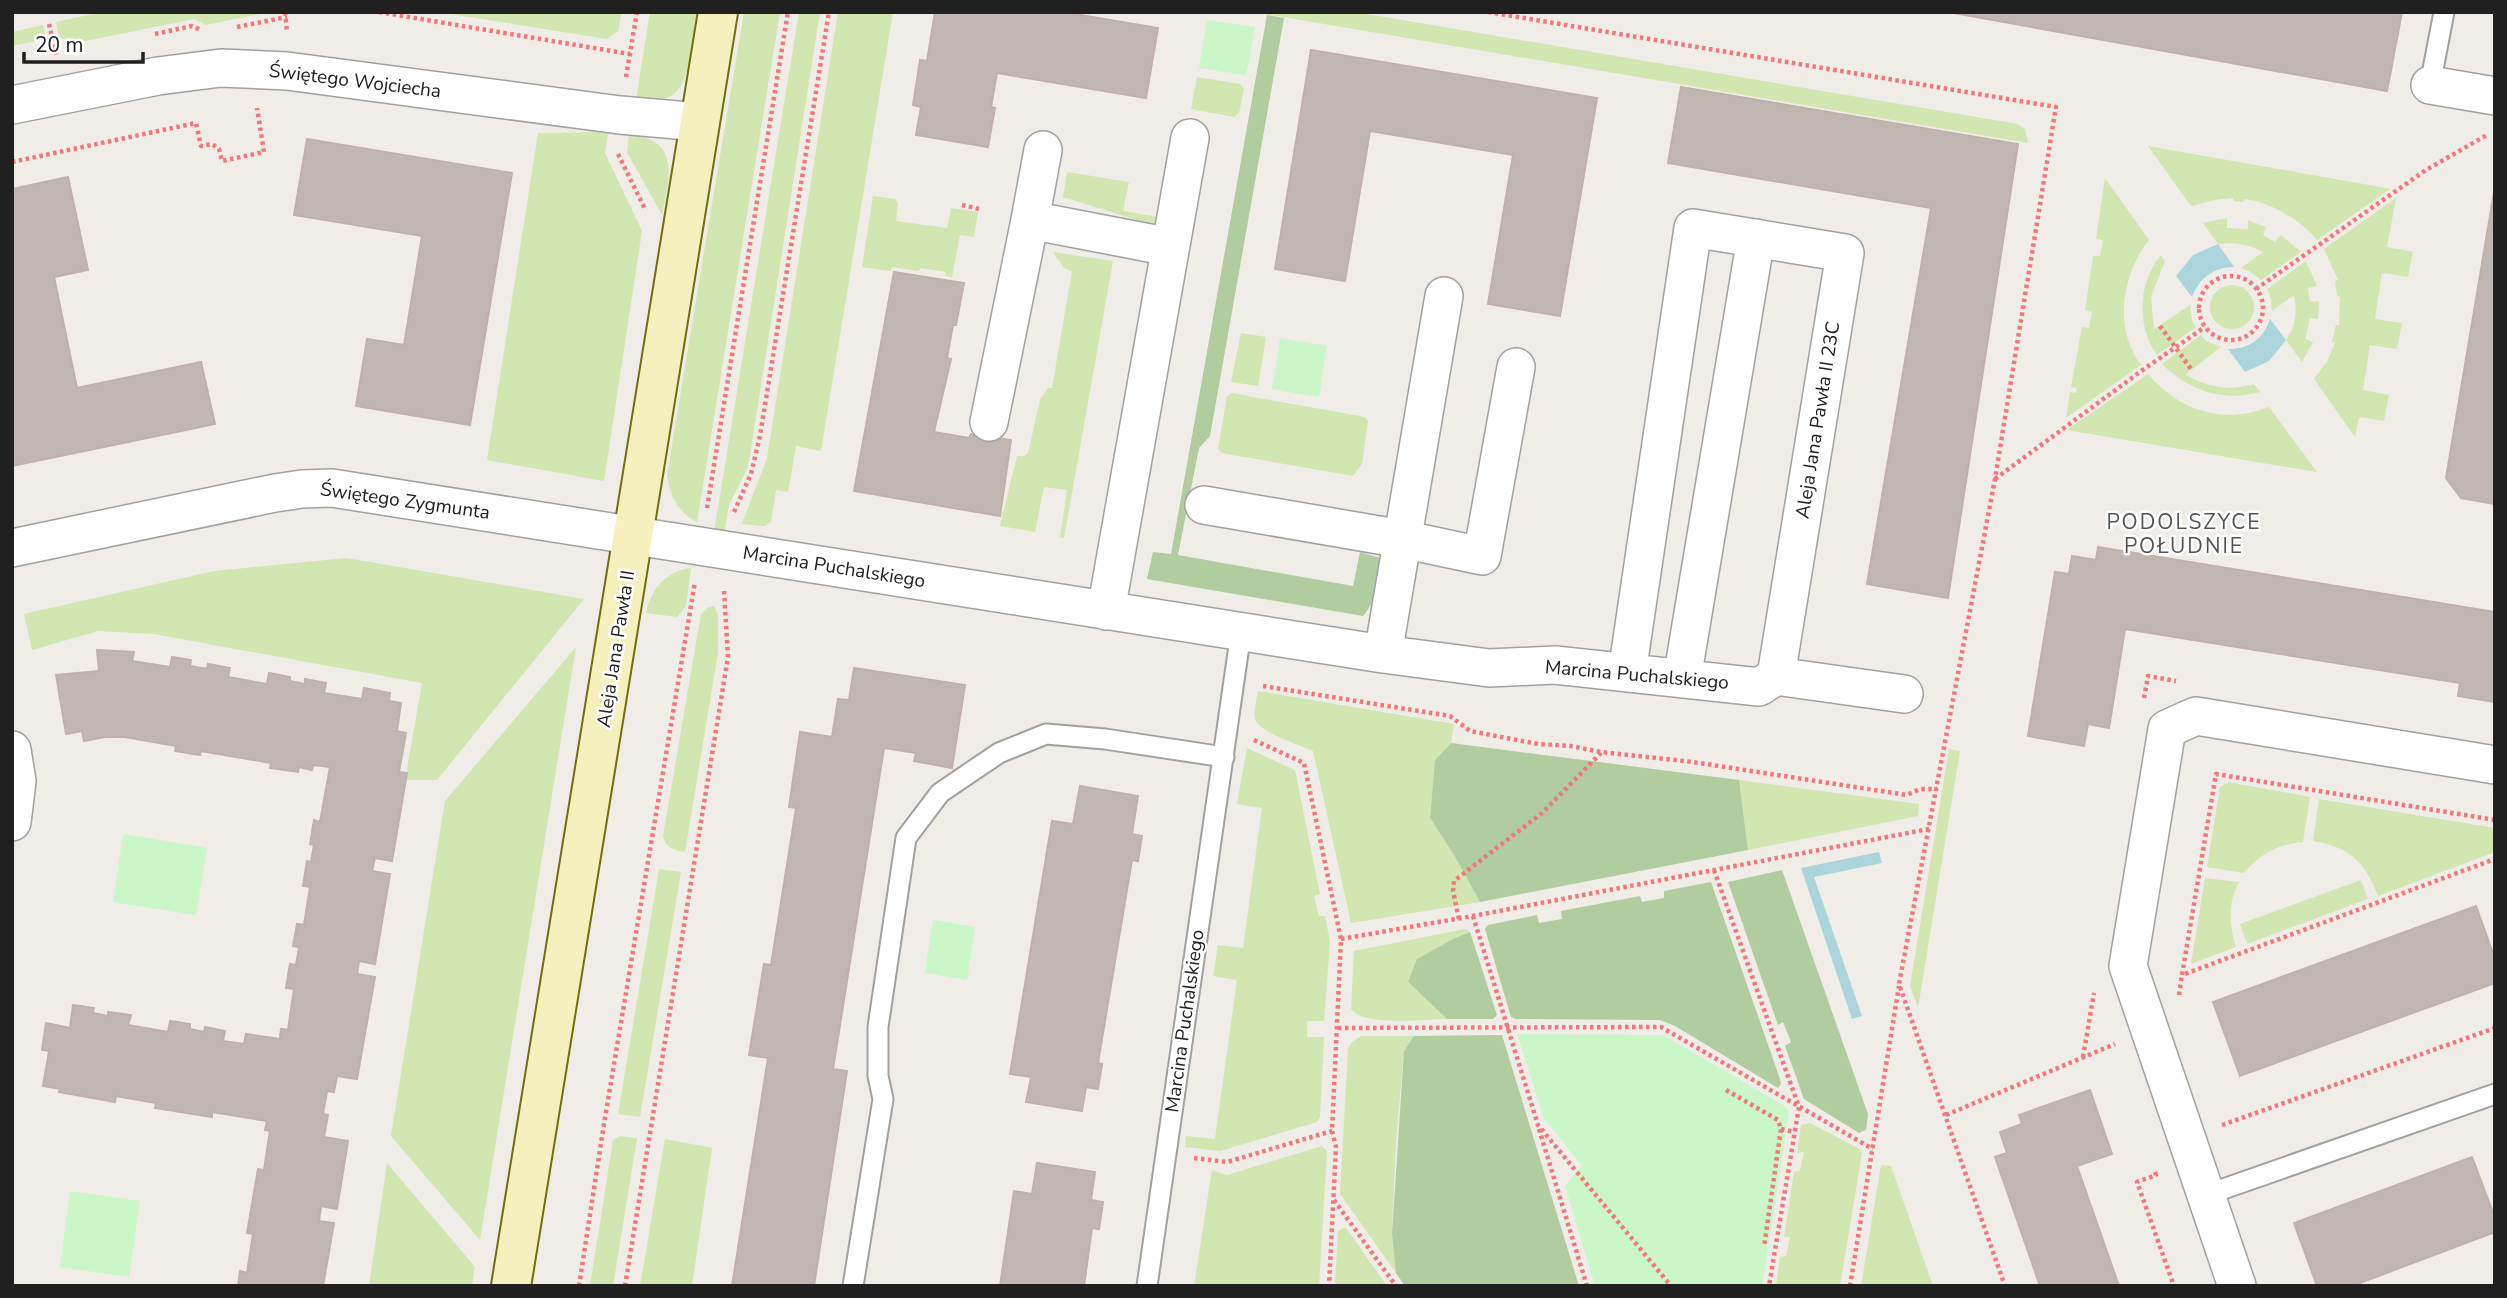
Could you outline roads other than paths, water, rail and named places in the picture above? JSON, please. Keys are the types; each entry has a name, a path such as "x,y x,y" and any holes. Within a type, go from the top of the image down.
{"street":[{"name":"Aleja Jana Pawła II","path":"511,1286 718,12"},
{"name":"Świętego Wojciecha","path":"12,105 158,76 221,68 287,71 620,115 700,122"},
{"path":"2430,85 2495,96"},
{"path":"1106,611 1190,138"},
{"path":"989,422 1043,150"},
{"path":"1030,220 1170,247"},
{"name":"Aleja Jana Pawła II 23C","path":"1627,673 1692,228 1845,253 1776,676"},
{"path":"1682,679 1756,238"},
{"path":"1383,654 1444,296"},
{"path":"1204,505 1402,539 1482,556 1516,367"},
{"name":"Świętego Zygmunta","path":"12,548 302,489 332,488 634,536"},
{"name":"Marcina Puchalskiego","path":"634,536 1383,654 1489,668 1555,665 1759,687 1776,676 1904,694"},
{"path":"2237,1286 2128,966 2167,729 2196,716 2495,765"},
{"path":"12,750 17,780 12,822"}],"lane":[{"path":"2430,85 2444,12"},
{"name":"Marcina Puchalskiego","path":"1147,1286 1241,632"},
{"path":"853,1286 883,1099 878,1076 878,1027 906,838 940,793 999,753 1046,734 1105,739 1224,757"},
{"path":"2206,1195 2495,1094"}],"water":[{"path":"2218,244 2234,267 2220,269 2208,275 2192,297 2176,276 2193,255"},
{"path":"2270,319 2286,340 2269,361 2245,372 2228,349 2243,347 2255,341 2264,332"},
{"path":"1879,852 1882,863 1814,877 1862,1016 1852,1019 1801,868"}],"district":[{"name":"PODOLSZYCE POŁUDNIE","path":"2184,534"}]}
